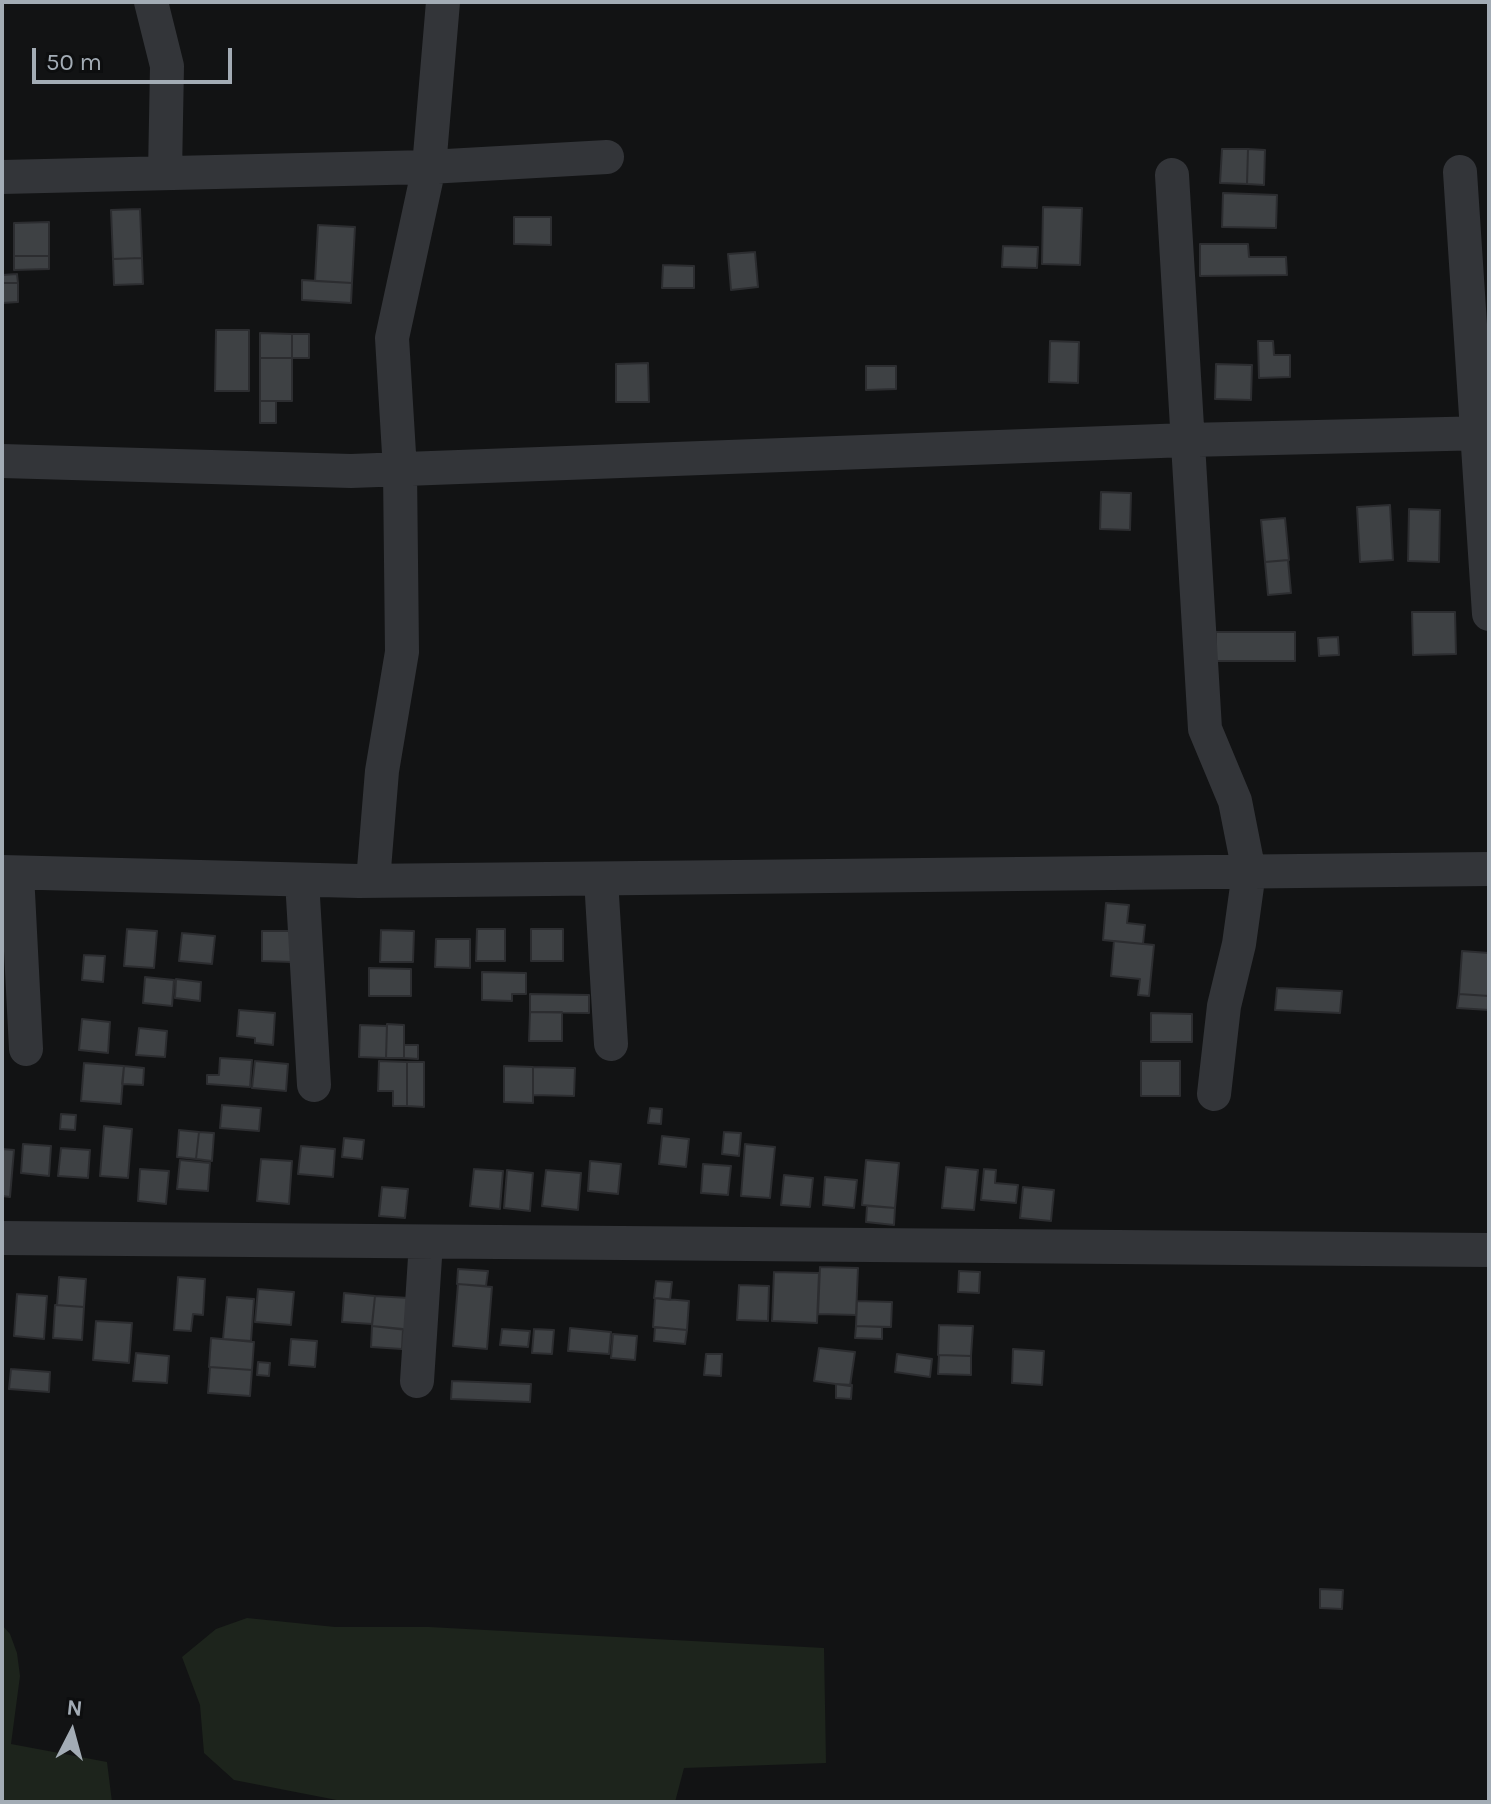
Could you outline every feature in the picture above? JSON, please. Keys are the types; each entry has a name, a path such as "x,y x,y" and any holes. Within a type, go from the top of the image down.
{"street":[{"path":"151,2 167,66 165,173"},
{"path":"373,881 382,771 402,652 400,470 392,338 429,167 443,2"},
{"path":"2,177 429,167 607,157"},
{"path":"1460,172 1483,433 1489,614"},
{"path":"1172,175 1205,729 1235,801 1249,872 1239,944 1224,1006 1214,1094"},
{"path":"2,461 351,471 1187,440 1483,433"},
{"path":"26,1049 9,873 373,881 1489,869"},
{"path":"601,879 611,1044"},
{"path":"302,880 314,1085"},
{"path":"2,1238 1489,1250"},
{"path":"417,1381 426,1242"}],"shaded area":[{"path":"247,1618 335,1627 429,1627 824,1648 826,1763 684,1768 675,1802 347,1802 234,1780 204,1753 200,1705 182,1657 216,1629"},
{"path":"2,1625 10,1634 17,1653 20,1676 11,1744 107,1762 112,1802 2,1802"}],"building":[{"path":"1222,149 1248,149 1247,184 1220,183"},
{"path":"1248,149 1265,150 1264,185 1247,184"},
{"path":"1223,193 1277,195 1276,228 1222,227"},
{"path":"1043,207 1082,208 1080,265 1042,264"},
{"path":"140,209 142,258 113,259 111,210"},
{"path":"514,217 551,217 551,245 514,244"},
{"path":"49,222 49,256 14,256 14,223"},
{"path":"318,225 355,227 352,283 315,281"},
{"path":"1200,244 1248,244 1249,257 1286,257 1287,275 1200,276"},
{"path":"1003,246 1038,247 1037,268 1002,267"},
{"path":"755,252 758,287 731,290 728,254"},
{"path":"14,256 49,256 49,269 14,270"},
{"path":"142,258 143,284 114,285 113,259"},
{"path":"663,265 694,266 694,288 662,288"},
{"path":"17,274 18,283 2,283 2,275"},
{"path":"302,280 352,283 351,303 302,300"},
{"path":"2,283 18,283 18,302 2,303"},
{"path":"216,330 249,330 249,391 215,391"},
{"path":"260,333 292,334 292,358 260,358"},
{"path":"292,334 309,334 309,358 292,358"},
{"path":"1050,341 1079,342 1078,383 1049,382"},
{"path":"1258,341 1273,341 1274,355 1290,355 1290,377 1259,378"},
{"path":"260,358 292,358 292,401 260,401"},
{"path":"648,363 649,402 616,402 616,364"},
{"path":"1216,364 1252,365 1251,400 1215,399"},
{"path":"866,366 896,366 896,389 866,390"},
{"path":"260,401 276,401 276,423 260,423"},
{"path":"1101,492 1131,493 1130,530 1100,529"},
{"path":"1390,505 1393,560 1360,562 1357,507"},
{"path":"1409,509 1440,510 1439,562 1408,561"},
{"path":"1285,518 1289,560 1265,562 1261,520"},
{"path":"1288,560 1291,593 1268,595 1265,562"},
{"path":"1412,612 1455,612 1456,654 1413,655"},
{"path":"1216,632 1295,632 1295,661 1216,661"},
{"path":"1338,637 1339,655 1319,656 1318,638"},
{"path":"1106,903 1129,905 1127,923 1145,925 1143,944 1103,940"},
{"path":"127,929 157,931 154,968 124,966"},
{"path":"477,929 505,929 505,961 476,961"},
{"path":"531,929 563,929 563,961 531,961"},
{"path":"381,930 414,931 413,962 380,962"},
{"path":"262,931 292,931 292,962 262,961"},
{"path":"182,933 215,936 212,964 179,961"},
{"path":"436,939 470,939 470,968 435,967"},
{"path":"1114,941 1154,945 1149,996 1138,995 1140,979 1111,976"},
{"path":"1462,951 1489,953 1489,996 1459,994"},
{"path":"84,955 105,956 103,982 82,980"},
{"path":"369,968 411,969 411,996 369,996"},
{"path":"482,972 526,973 526,994 512,994 512,1001 482,1000"},
{"path":"145,977 174,980 172,1006 143,1003"},
{"path":"176,979 201,982 200,1001 175,998"},
{"path":"1277,988 1342,991 1340,1013 1275,1010"},
{"path":"530,994 589,995 589,1013 530,1012"},
{"path":"1459,994 1489,996 1489,1010 1457,1008"},
{"path":"239,1010 275,1013 273,1045 255,1043 255,1038 237,1036"},
{"path":"530,1012 562,1012 562,1041 529,1041"},
{"path":"1151,1013 1192,1014 1192,1042 1151,1042"},
{"path":"82,1019 110,1022 108,1053 79,1050"},
{"path":"387,1024 404,1025 404,1058 386,1058"},
{"path":"360,1025 387,1026 386,1058 359,1057"},
{"path":"139,1028 167,1031 165,1057 136,1055"},
{"path":"404,1045 418,1045 418,1059 404,1058"},
{"path":"220,1058 252,1060 250,1087 207,1084 207,1075 219,1075"},
{"path":"255,1061 288,1064 286,1091 252,1088"},
{"path":"379,1061 407,1062 407,1106 393,1106 393,1091 378,1091"},
{"path":"1141,1061 1180,1061 1180,1096 1141,1096"},
{"path":"407,1062 424,1062 424,1107 407,1106"},
{"path":"84,1063 124,1066 121,1104 81,1101"},
{"path":"124,1066 144,1068 143,1085 122,1084"},
{"path":"504,1066 533,1067 533,1103 504,1102"},
{"path":"533,1067 575,1068 574,1096 533,1095"},
{"path":"222,1105 261,1108 259,1131 220,1128"},
{"path":"650,1108 662,1109 661,1124 648,1123"},
{"path":"61,1114 76,1115 75,1130 60,1129"},
{"path":"104,1126 132,1129 128,1178 100,1176"},
{"path":"179,1130 199,1132 196,1159 177,1157"},
{"path":"199,1132 214,1133 212,1161 196,1159"},
{"path":"724,1132 741,1133 739,1156 722,1154"},
{"path":"662,1136 689,1139 686,1167 659,1164"},
{"path":"344,1138 364,1140 362,1159 342,1157"},
{"path":"23,1144 51,1146 49,1176 21,1173"},
{"path":"745,1144 775,1147 770,1198 741,1196"},
{"path":"301,1146 335,1149 333,1177 298,1174"},
{"path":"61,1148 90,1150 88,1178 58,1176"},
{"path":"2,1149 14,1150 10,1197 2,1196"},
{"path":"261,1159 292,1161 289,1204 257,1201"},
{"path":"180,1160 210,1163 208,1191 177,1189"},
{"path":"866,1160 899,1163 895,1208 862,1205"},
{"path":"590,1161 621,1164 618,1194 588,1191"},
{"path":"703,1164 731,1166 728,1195 701,1193"},
{"path":"946,1167 978,1170 974,1210 942,1208"},
{"path":"140,1169 169,1171 166,1204 138,1201"},
{"path":"474,1169 503,1171 500,1209 470,1206"},
{"path":"984,1169 996,1170 995,1183 1018,1185 1016,1203 981,1200"},
{"path":"507,1170 533,1173 530,1211 504,1208"},
{"path":"546,1170 581,1173 578,1210 542,1206"},
{"path":"784,1175 813,1178 810,1207 781,1205"},
{"path":"825,1177 857,1180 854,1208 823,1205"},
{"path":"382,1187 408,1189 405,1218 379,1216"},
{"path":"1023,1187 1054,1190 1051,1221 1020,1218"},
{"path":"867,1206 895,1208 894,1225 866,1222"},
{"path":"820,1267 858,1268 856,1315 818,1314"},
{"path":"458,1269 488,1271 486,1286 457,1284"},
{"path":"959,1271 980,1272 979,1293 958,1292"},
{"path":"774,1272 819,1273 817,1323 772,1321"},
{"path":"59,1277 86,1279 84,1307 57,1305"},
{"path":"178,1277 205,1279 203,1315 193,1314 191,1331 174,1330"},
{"path":"656,1281 672,1282 670,1300 654,1298"},
{"path":"458,1284 492,1287 487,1349 453,1346"},
{"path":"739,1285 769,1286 768,1321 737,1320"},
{"path":"258,1289 294,1292 291,1325 255,1322"},
{"path":"344,1293 375,1296 372,1324 342,1322"},
{"path":"17,1294 47,1296 44,1339 14,1336"},
{"path":"375,1296 409,1298 407,1330 372,1326"},
{"path":"227,1297 254,1299 251,1341 223,1339"},
{"path":"655,1298 689,1301 687,1330 653,1327"},
{"path":"857,1301 892,1302 891,1327 856,1326"},
{"path":"55,1305 84,1307 82,1340 53,1338"},
{"path":"96,1321 132,1323 129,1363 93,1360"},
{"path":"939,1325 973,1326 971,1356 938,1355"},
{"path":"372,1326 403,1329 402,1349 371,1347"},
{"path":"856,1326 882,1327 882,1339 855,1338"},
{"path":"655,1327 687,1330 685,1344 654,1341"},
{"path":"570,1328 611,1332 609,1354 568,1351"},
{"path":"502,1329 530,1331 528,1347 500,1345"},
{"path":"534,1329 554,1330 552,1354 532,1353"},
{"path":"613,1334 637,1336 635,1360 611,1358"},
{"path":"211,1338 254,1342 252,1370 209,1367"},
{"path":"291,1339 317,1341 315,1367 289,1365"},
{"path":"819,1348 855,1352 850,1386 814,1381"},
{"path":"1013,1349 1044,1351 1042,1385 1012,1383"},
{"path":"136,1353 169,1356 167,1383 133,1381"},
{"path":"706,1354 722,1354 721,1376 704,1375"},
{"path":"897,1354 932,1359 930,1377 895,1372"},
{"path":"939,1355 971,1356 971,1375 938,1374"},
{"path":"258,1362 270,1363 269,1376 257,1375"},
{"path":"210,1367 252,1370 250,1396 208,1393"},
{"path":"11,1369 50,1372 49,1392 9,1389"},
{"path":"452,1381 531,1384 530,1402 451,1399"},
{"path":"836,1384 852,1385 851,1399 836,1398"},
{"path":"1320,1589 1343,1590 1342,1609 1320,1608"}]}
